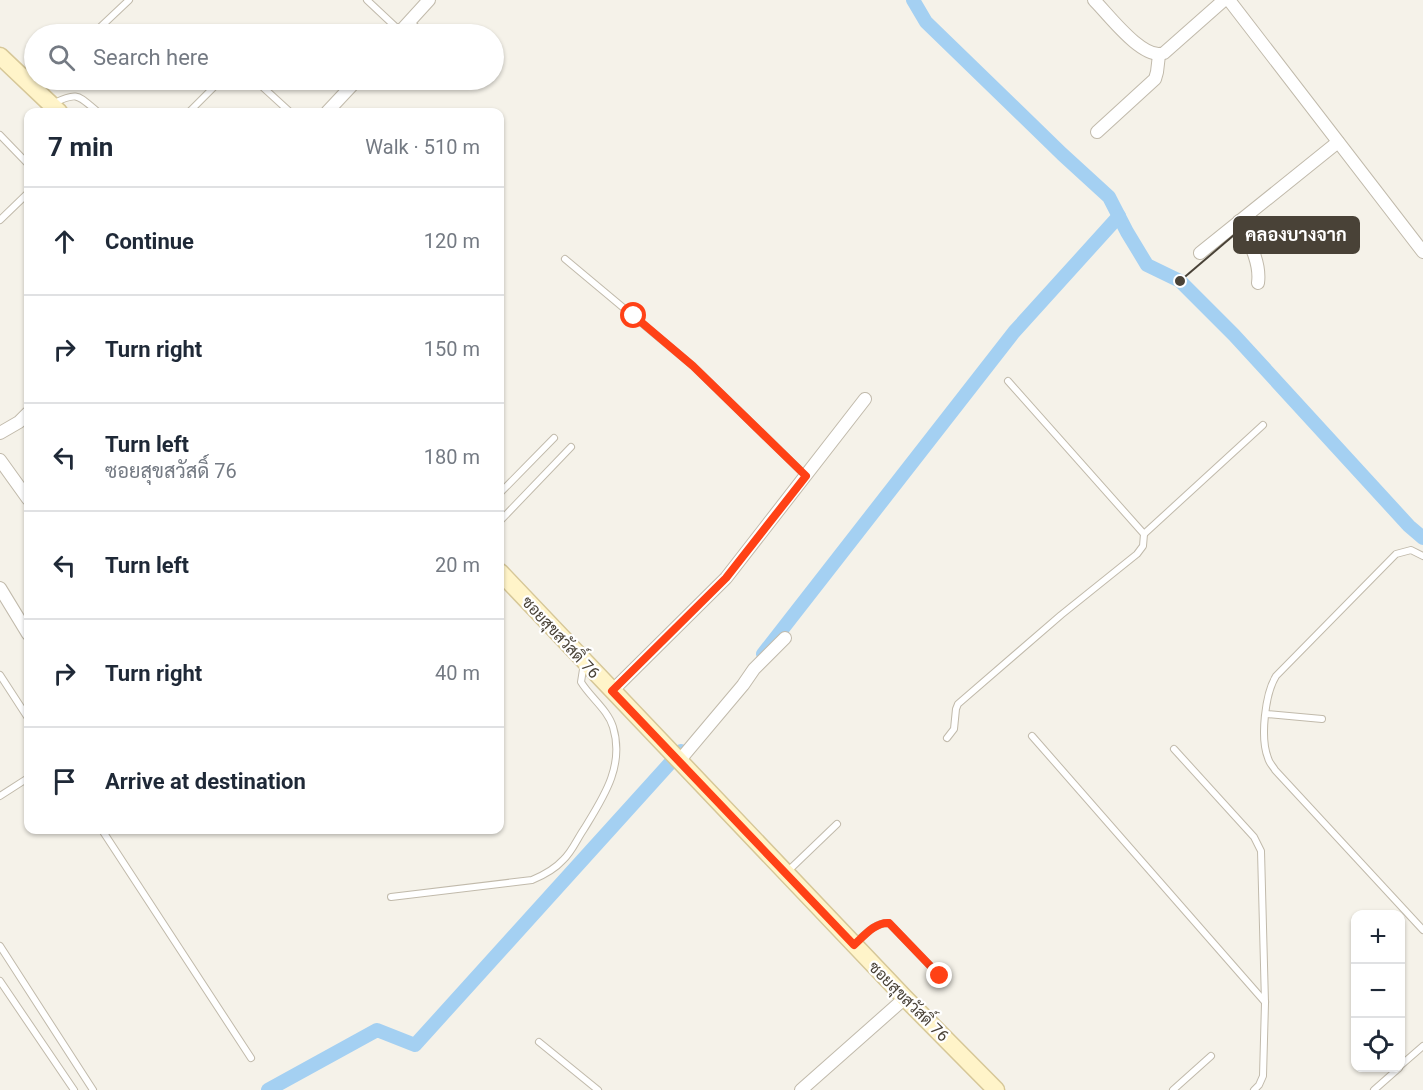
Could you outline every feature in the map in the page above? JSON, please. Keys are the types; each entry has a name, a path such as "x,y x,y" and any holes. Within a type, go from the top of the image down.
{"street":[{"path":"406,24 429,0"},
{"path":"1094,0 1136,44 1159,55 1224,0"},
{"path":"1229,0 1423,252"},
{"path":"1097,132 1155,80 1159,55"},
{"path":"0,56 24,74"},
{"path":"42,90 55,108"},
{"path":"331,108 348,90"},
{"path":"1200,253 1338,142"},
{"path":"1239,221 1257,264 1258,283"},
{"path":"612,691 726,578 865,399"},
{"path":"0,434 24,417"},
{"path":"0,460 24,493"},
{"name":"ซอยสุขสวัสดิ์ 76","path":"504,576 854,945 996,1090"},
{"path":"0,588 24,627"},
{"path":"678,760 743,685 754,669 785,638"},
{"path":"801,1090 905,998"}],"lane":[{"path":"104,24 129,0"},
{"path":"367,0 390,24"},
{"path":"409,21 413,24"},
{"path":"193,108 211,90"},
{"path":"266,90 286,108"},
{"path":"55,108 67,97 74,96 93,108"},
{"path":"0,135 24,160"},
{"path":"0,220 24,197"},
{"path":"565,260 693,366 806,476"},
{"path":"947,738 954,729 958,704 1061,615 1137,554 1143,546 1143,534 1008,381"},
{"path":"1143,534 1263,425"},
{"path":"504,489 554,438"},
{"path":"504,517 571,447"},
{"path":"1423,556 1411,550 1396,554 1276,676 1269,691 1265,747 1268,760 1275,770 1423,930"},
{"path":"391,897 532,880 548,873 565,859 604,797 612,778 616,755 612,724 581,682 585,662"},
{"path":"0,675 24,712"},
{"path":"1266,714 1322,719"},
{"path":"1032,736 1265,1003"},
{"path":"1174,749 1254,837 1261,851 1265,1003 1263,1076 1254,1090"},
{"path":"0,796 24,781"},
{"path":"786,873 837,824"},
{"path":"105,834 251,1058"},
{"path":"854,945 877,925 889,923 940,976"},
{"path":"0,946 93,1090"},
{"path":"0,981 74,1090"},
{"path":"539,1042 598,1090"},
{"path":"1405,1062 1423,1046"},
{"path":"1173,1090 1211,1056"},
{"path":"1374,1090 1394,1072"}],"waterway":[{"path":"913,0 926,22 1109,197 1147,265 1180,281 1234,335 1409,526 1423,538"},
{"path":"763,654 1014,332 1119,216"},
{"path":"268,1090 377,1030 415,1045 681,751"}],"place":[{"name":"คลองบางจาก","path":"1180,281"}],"route":[{"path":"634,316 693,366 806,476 726,578 612,691 854,945 877,925 889,923 940,976"}]}
